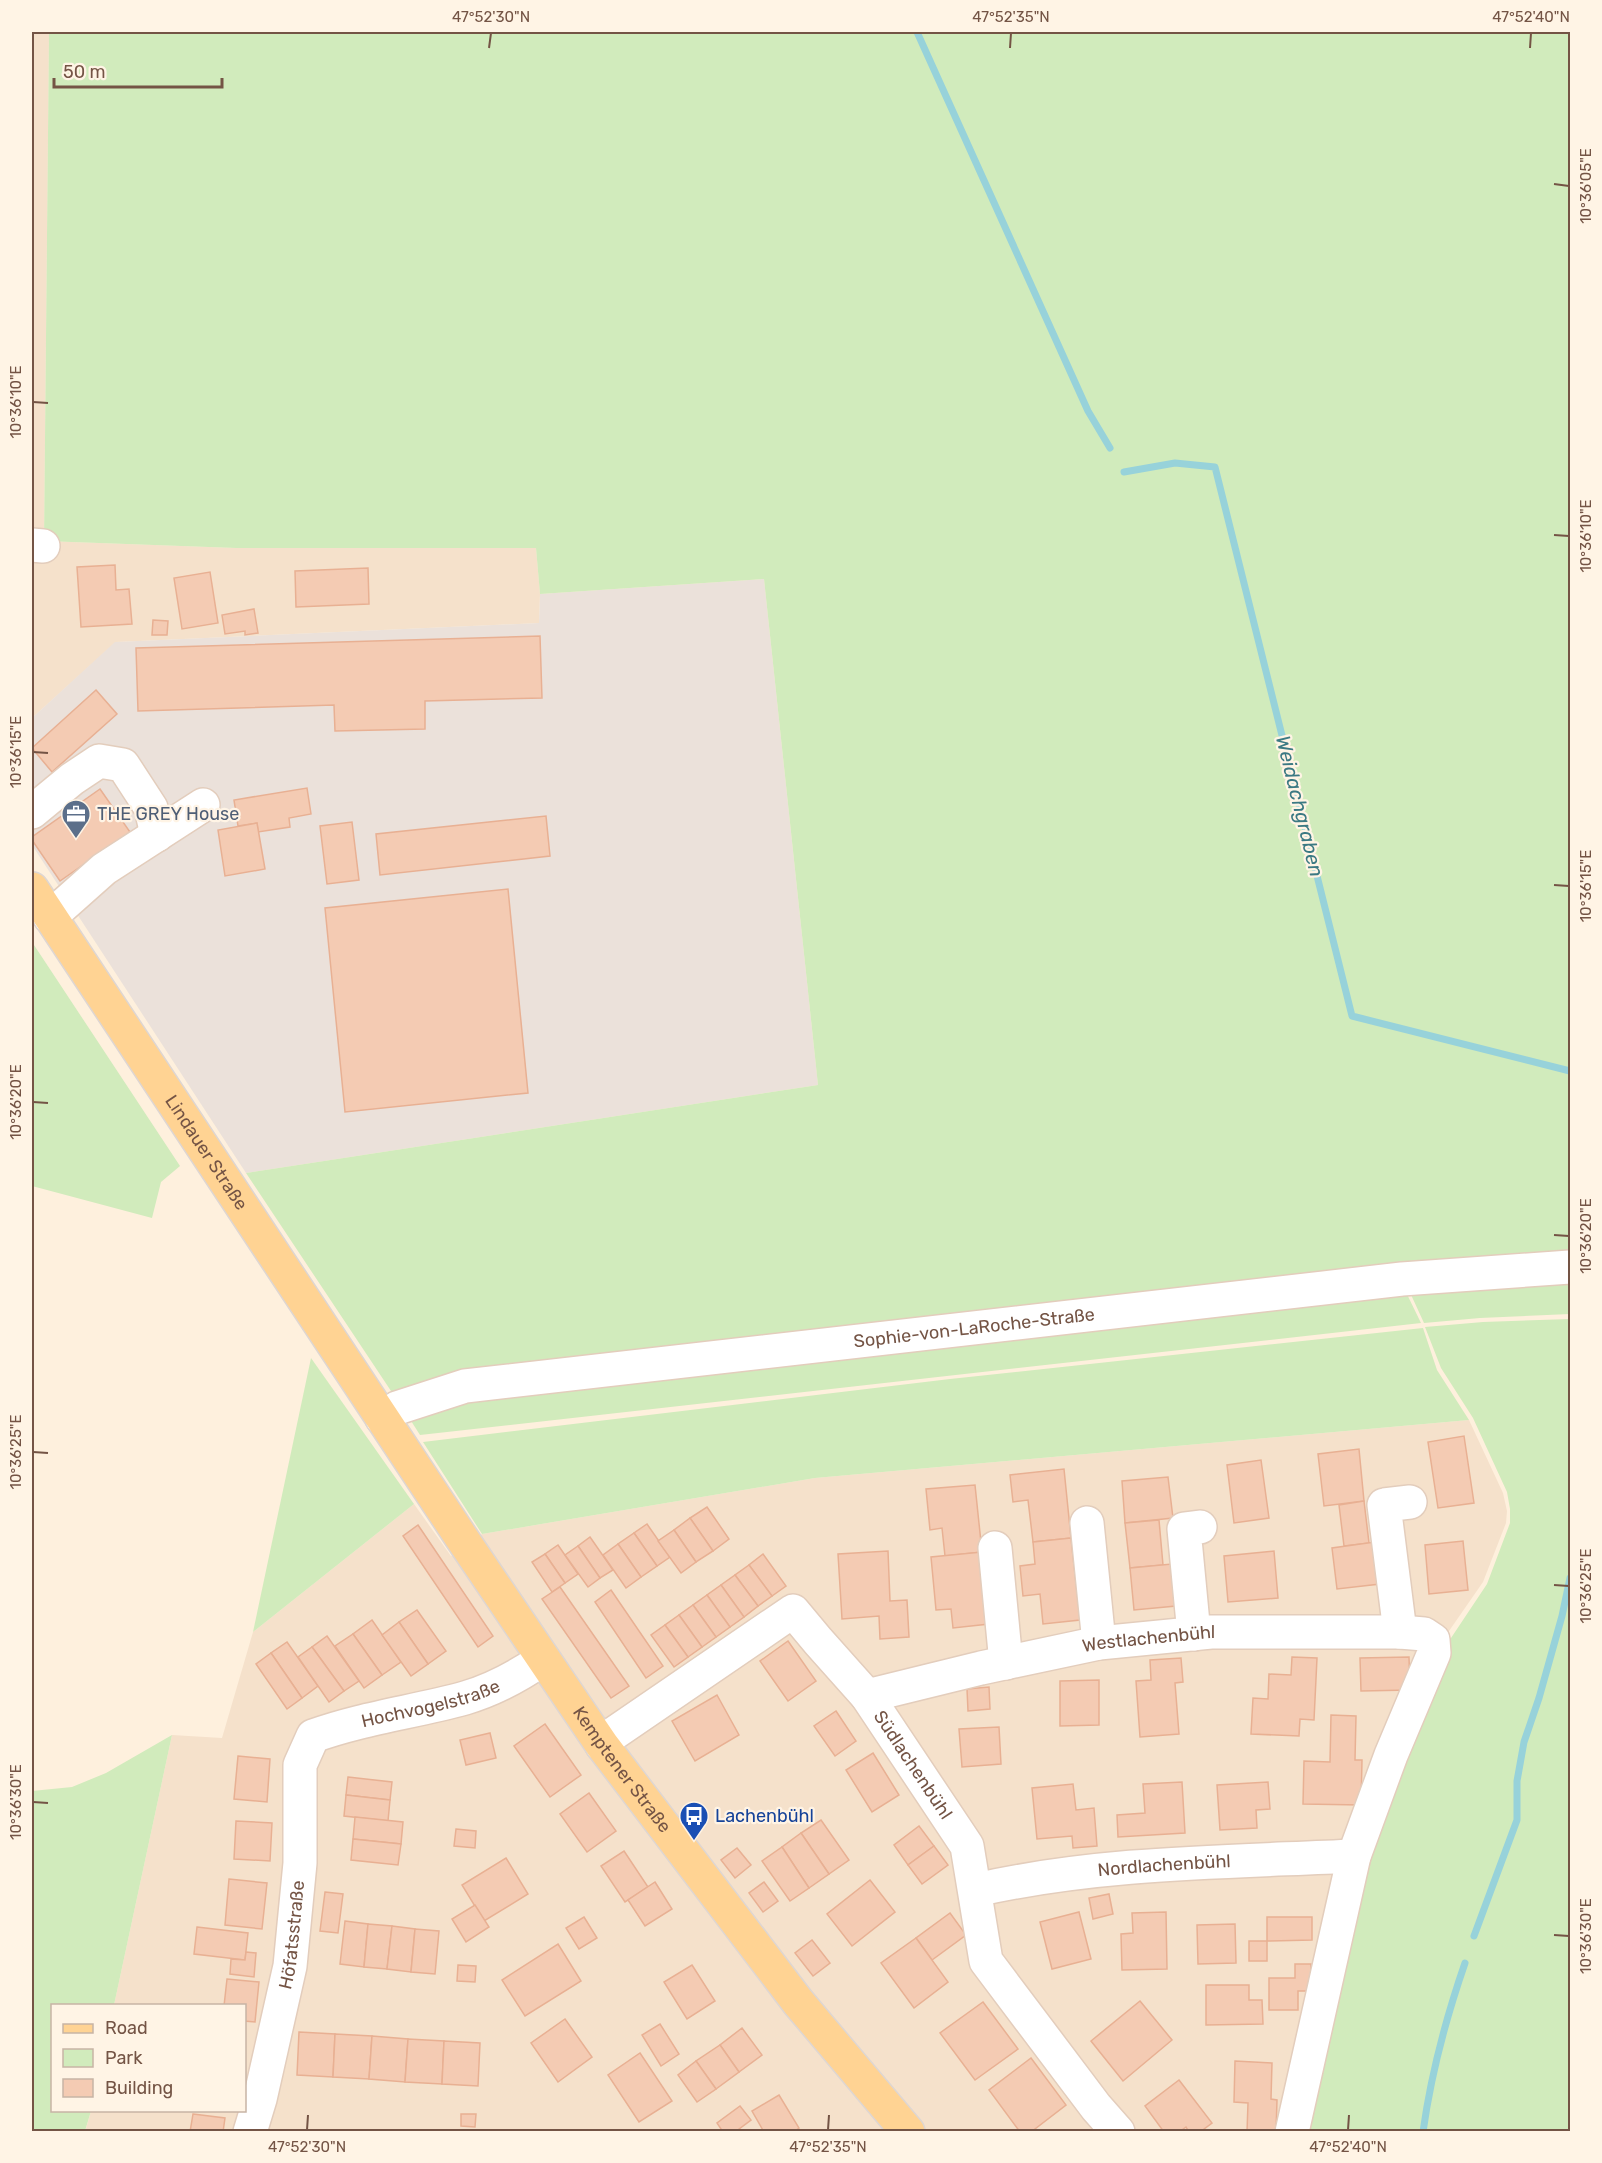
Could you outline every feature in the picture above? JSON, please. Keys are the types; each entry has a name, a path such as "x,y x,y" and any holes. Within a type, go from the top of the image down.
{"main road":[{"name":"Lindauer Straße","path":"32,889 382,1418"},
{"name":"Kemptener Straße","path":"382,1418 602,1745 798,2002 908,2132"}],"street":[{"path":"32,813 72,779 99,761 123,765 151,808 157,835"},
{"path":"50,917 104,869 203,805"},
{"name":"Sophie-von-LaRoche-Straße","path":"382,1418 397,1408 465,1386 1402,1279 1570,1267"},
{"path":"1400,1632 1384,1505 1410,1502"},
{"path":"1087,1523 1099,1643"},
{"path":"1194,1634 1184,1529 1200,1527"},
{"path":"995,1548 1006,1663"},
{"name":"Südlachenbühl","path":"602,1745 613,1734 793,1611 867,1696 967,1846 986,1961 1096,2107 1118,2132"},
{"name":"Westlachenbühl","path":"867,1696 1099,1643 1194,1634 1400,1632 1424,1634 1432,1640 1434,1653 1391,1755 1354,1856"},
{"name":"Hochvogelstraße","path":"313,1736 347,1724 466,1697 521,1673 543,1659"},
{"name":"Höfatsstraße","path":"250,2132 290,1966 300,1863 300,1765 313,1736"},
{"path":"1292,2132 1354,1856"},
{"name":"Nordlachenbühl","path":"976,1890 1026,1879 1152,1866 1354,1856"}],"shaded area":[{"path":"32,32 49,32 44,541 236,548 536,548 540,594 539,623 116,642 32,718"},
{"path":"764,579 818,1085 246,1173 32,845 32,718 115,642 539,623 540,594"},
{"path":"1469,1420 1503,1493 1507,1511 1506,1523 1483,1582 1440,1644 1289,2131 85,2132 91,2112 246,2112 246,2004 114,2004 172,1735 222,1738 253,1632 414,1504 451,1556 482,1534 815,1478"}],"green space":[{"path":"49,32 1570,32 1570,1258 397,1400 246,1173 818,1085 764,579 540,594 536,548 236,548 44,541"},
{"path":"32,942 180,1166 161,1182 152,1218 32,1186"},
{"path":"1570,1277 1570,1314 1424,1323 1407,1286"},
{"path":"1403,1286 1421,1323 420,1435 406,1413 466,1393"},
{"path":"1570,1319 1569,2131 1296,2132 1341,1938 1443,1650 1487,1584 1510,1523 1507,1492 1473,1418 1441,1368 1425,1327"},
{"path":"1423,1328 1437,1370 1469,1420 815,1478 482,1534 423,1442 950,1379"},
{"path":"311,1358 414,1504 253,1632"},
{"path":"172,1735 114,2004 51,2004 51,2112 91,2112 85,2131 32,2131 32,1791 72,1787 106,1773"}],"building":[{"path":"115,565 116,590 129,589 132,624 81,627 77,567"},
{"path":"368,568 369,604 296,607 295,571"},
{"path":"210,572 218,623 182,629 174,578"},
{"path":"254,609 258,633 245,635 245,631 225,634 222,615"},
{"path":"153,620 168,621 167,635 152,635"},
{"path":"540,636 542,698 425,701 425,729 335,731 334,705 138,711 136,648"},
{"path":"96,690 117,714 52,772 32,748"},
{"path":"307,788 311,814 289,818 290,827 258,832 257,823 238,826 234,800"},
{"path":"100,789 130,832 60,881 32,837"},
{"path":"546,816 550,856 380,875 376,834"},
{"path":"352,822 359,880 327,884 320,826"},
{"path":"257,823 265,869 225,876 218,830"},
{"path":"508,889 528,1093 345,1112 325,908"},
{"path":"1464,1436 1474,1503 1438,1508 1428,1442"},
{"path":"1359,1449 1364,1501 1324,1506 1318,1454"},
{"path":"1261,1460 1269,1518 1234,1523 1227,1465"},
{"path":"1064,1469 1071,1538 1033,1542 1028,1500 1013,1502 1010,1475"},
{"path":"1168,1477 1173,1518 1125,1523 1122,1481"},
{"path":"975,1485 982,1552 945,1556 942,1528 930,1530 926,1489"},
{"path":"1364,1501 1369,1543 1344,1546 1339,1505"},
{"path":"707,1507 729,1539 713,1551 690,1518"},
{"path":"690,1518 713,1551 696,1562 674,1530"},
{"path":"1159,1520 1163,1565 1130,1568 1125,1523"},
{"path":"647,1524 670,1557 657,1566 634,1533"},
{"path":"418,1525 493,1636 478,1647 403,1536"},
{"path":"674,1530 696,1562 681,1573 658,1541"},
{"path":"634,1533 657,1566 641,1577 618,1544"},
{"path":"590,1537 613,1570 600,1578 578,1546"},
{"path":"1071,1538 1080,1620 1043,1624 1040,1594 1023,1596 1020,1566 1035,1564 1033,1542"},
{"path":"1463,1541 1468,1590 1429,1594 1425,1545"},
{"path":"1375,1542 1380,1584 1337,1589 1332,1548"},
{"path":"618,1544 641,1577 626,1588 603,1555"},
{"path":"558,1545 578,1574 565,1583 545,1554"},
{"path":"578,1546 600,1578 588,1587 565,1555"},
{"path":"888,1551 890,1601 907,1600 909,1637 880,1639 879,1616 842,1619 838,1554"},
{"path":"1274,1551 1278,1598 1228,1602 1224,1556"},
{"path":"982,1552 989,1624 953,1628 951,1609 936,1610 931,1557"},
{"path":"545,1554 565,1583 552,1592 532,1562"},
{"path":"763,1554 786,1586 772,1596 749,1565"},
{"path":"1172,1564 1176,1606 1134,1610 1130,1568"},
{"path":"749,1565 772,1596 758,1606 735,1575"},
{"path":"735,1575 758,1606 744,1617 721,1585"},
{"path":"721,1585 744,1617 730,1627 707,1595"},
{"path":"560,1587 629,1686 611,1698 542,1599"},
{"path":"611,1590 663,1666 646,1678 595,1602"},
{"path":"707,1595 730,1627 716,1637 693,1605"},
{"path":"693,1605 716,1637 702,1647 679,1615"},
{"path":"417,1610 446,1651 428,1664 399,1622"},
{"path":"679,1615 702,1647 688,1657 665,1625"},
{"path":"372,1620 401,1662 382,1675 353,1634"},
{"path":"399,1622 428,1664 411,1676 382,1635"},
{"path":"665,1625 688,1657 674,1667 651,1635"},
{"path":"353,1634 382,1675 364,1688 335,1646"},
{"path":"327,1636 359,1681 344,1691 312,1647"},
{"path":"788,1641 816,1681 788,1701 760,1661"},
{"path":"287,1642 318,1686 302,1698 271,1653"},
{"path":"312,1647 344,1691 329,1702 298,1657"},
{"path":"271,1653 302,1698 287,1709 256,1664"},
{"path":"1292,1657 1317,1658 1314,1720 1300,1719 1299,1736 1251,1734 1253,1698 1268,1699 1269,1674 1291,1675"},
{"path":"1409,1657 1410,1690 1361,1691 1360,1658"},
{"path":"1181,1658 1183,1682 1175,1683 1179,1734 1140,1737 1136,1681 1151,1680 1150,1660"},
{"path":"1099,1680 1099,1725 1060,1726 1060,1681"},
{"path":"989,1687 990,1709 968,1711 967,1689"},
{"path":"717,1695 739,1735 695,1761 672,1721"},
{"path":"836,1711 856,1741 835,1756 814,1726"},
{"path":"1331,1715 1356,1716 1355,1760 1362,1760 1361,1805 1303,1804 1304,1761 1330,1762"},
{"path":"545,1724 581,1775 550,1797 514,1746"},
{"path":"999,1727 1001,1764 962,1767 959,1729"},
{"path":"490,1733 496,1758 466,1765 460,1740"},
{"path":"873,1753 899,1795 872,1812 846,1770"},
{"path":"238,1756 270,1759 267,1802 234,1799"},
{"path":"348,1777 392,1782 390,1800 346,1795"},
{"path":"1182,1782 1185,1833 1118,1837 1117,1815 1145,1813 1143,1784"},
{"path":"1268,1782 1270,1809 1256,1810 1257,1828 1220,1830 1217,1785"},
{"path":"1073,1784 1076,1810 1094,1808 1097,1846 1073,1848 1072,1836 1037,1839 1032,1788"},
{"path":"589,1793 616,1831 587,1852 560,1814"},
{"path":"346,1795 390,1800 388,1821 344,1816"},
{"path":"355,1817 403,1822 401,1844 353,1839"},
{"path":"821,1820 849,1860 829,1874 801,1833"},
{"path":"236,1821 272,1823 270,1861 234,1859"},
{"path":"919,1826 934,1846 908,1865 894,1845"},
{"path":"456,1829 476,1831 475,1848 454,1846"},
{"path":"801,1833 829,1874 809,1888 782,1847"},
{"path":"353,1839 401,1844 398,1865 351,1860"},
{"path":"934,1846 948,1865 922,1884 908,1865"},
{"path":"782,1847 809,1888 790,1901 762,1861"},
{"path":"737,1848 751,1865 735,1878 721,1860"},
{"path":"624,1851 648,1887 625,1902 601,1866"},
{"path":"506,1858 528,1894 484,1921 462,1885"},
{"path":"229,1879 267,1883 262,1929 225,1925"},
{"path":"870,1880 895,1912 852,1946 827,1914"},
{"path":"655,1882 672,1909 645,1926 628,1900"},
{"path":"764,1882 778,1901 763,1912 749,1893"},
{"path":"325,1892 343,1894 338,1933 320,1931"},
{"path":"1109,1894 1113,1914 1093,1919 1089,1898"},
{"path":"475,1905 489,1927 466,1942 452,1919"},
{"path":"1079,1912 1091,1959 1052,1969 1040,1922"},
{"path":"1166,1912 1167,1969 1122,1970 1121,1934 1133,1933 1132,1913"},
{"path":"950,1913 966,1935 932,1960 916,1938"},
{"path":"584,1917 597,1938 579,1949 566,1928"},
{"path":"1267,1917 1312,1917 1312,1940 1267,1941"},
{"path":"345,1921 368,1924 364,1967 340,1964"},
{"path":"368,1924 392,1926 387,1969 364,1967"},
{"path":"1235,1924 1236,1963 1198,1964 1197,1925"},
{"path":"392,1926 415,1929 411,1972 387,1969"},
{"path":"197,1927 248,1933 245,1960 194,1954"},
{"path":"415,1929 439,1931 435,1974 411,1972"},
{"path":"916,1938 948,1982 914,2008 881,1963"},
{"path":"812,1940 830,1963 813,1976 795,1953"},
{"path":"1249,1941 1267,1941 1267,1961 1249,1961"},
{"path":"558,1944 581,1981 525,2016 502,1980"},
{"path":"246,1952 256,1953 254,1977 230,1974 231,1959 245,1960"},
{"path":"1295,1964 1311,1964 1311,1991 1298,1991 1298,2010 1269,2010 1269,1978 1295,1978"},
{"path":"458,1965 476,1966 475,1982 457,1981"},
{"path":"692,1965 715,2001 687,2019 664,1982"},
{"path":"227,1979 259,1982 255,2022 246,2021 246,2004 224,2004"},
{"path":"1206,1985 1249,1985 1249,2000 1262,2000 1263,2024 1206,2025"},
{"path":"1140,2001 1172,2040 1123,2081 1091,2041"},
{"path":"983,2002 1018,2049 975,2080 940,2033"},
{"path":"565,2019 592,2057 558,2082 531,2043"},
{"path":"660,2024 679,2054 661,2066 642,2035"},
{"path":"742,2028 762,2055 739,2072 720,2045"},
{"path":"299,2032 335,2034 333,2077 297,2075"},
{"path":"335,2034 372,2036 369,2079 333,2077"},
{"path":"372,2036 408,2039 405,2082 369,2079"},
{"path":"408,2039 444,2041 442,2084 405,2082"},
{"path":"444,2041 480,2043 478,2086 442,2084"},
{"path":"720,2045 739,2072 716,2089 696,2061"},
{"path":"640,2053 672,2101 639,2122 608,2075"},
{"path":"1031,2058 1066,2105 1031,2132 1020,2132 989,2090"},
{"path":"696,2061 716,2089 697,2102 678,2075"},
{"path":"1235,2061 1272,2063 1271,2099 1277,2100 1276,2132 1247,2132 1248,2103 1234,2102"},
{"path":"1179,2080 1212,2123 1200,2132 1189,2132 1186,2127 1179,2132 1164,2132 1145,2106"},
{"path":"779,2095 799,2128 794,2132 764,2132 752,2111"},
{"path":"740,2106 751,2120 735,2132 723,2132 717,2123"},
{"path":"193,2114 225,2118 223,2132 190,2132"},
{"path":"461,2114 476,2114 475,2127 461,2126"}],"waterway":[{"path":"917,32 1088,411 1110,448"},
{"name":"Weidachgraben","path":"1124,472 1175,463 1215,467 1352,1016 1570,1071"},
{"name":"Weidachgraben","path":"1474,1936 1517,1820 1517,1781 1524,1742 1539,1698 1570,1578"},
{"name":"Weidachgraben","path":"1423,2132 1440,2046 1465,1963"}],"place":[{"name":"THE GREY House","path":"76,840"},
{"name":"Lachenbühl","path":"694,1842"}]}
